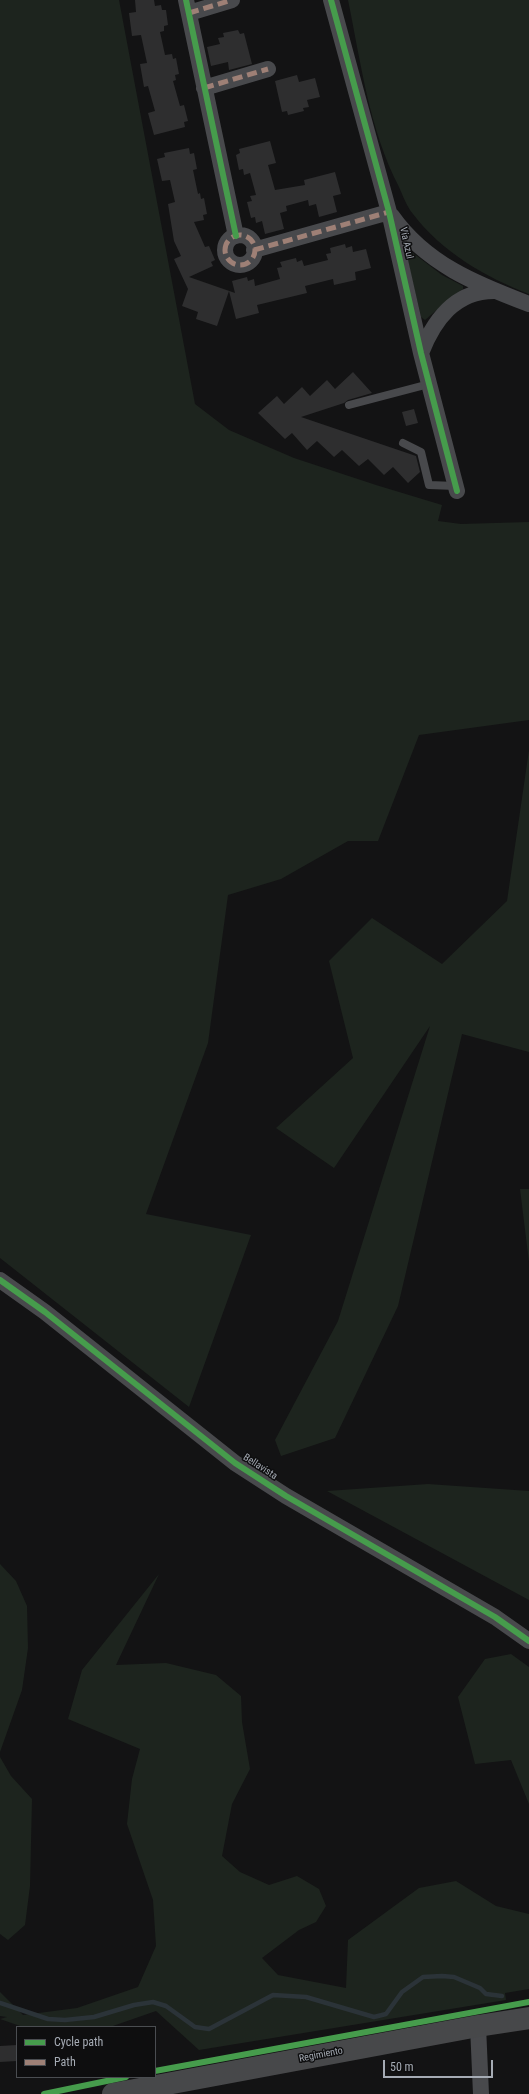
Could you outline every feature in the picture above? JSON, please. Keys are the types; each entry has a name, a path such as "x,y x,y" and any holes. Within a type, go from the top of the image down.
{"main road":[{"name":"Regimiento","path":"122,2093 478,2026 529,2018"}],"street":[{"path":"232,0 187,7 236,236"},
{"name":"Vía Azul","path":"331,0 389,212 421,352 457,489"},
{"path":"204,88 268,69"},
{"path":"254,250 389,212"},
{"name":"Vía Azul","path":"389,212 407,235 427,254 460,276 529,304"},
{"path":"241,235 251,240 254,250 250,260 245,264 234,264 226,255 225,249 231,238 241,235"},
{"name":"Vía Azul","path":"421,352 433,326 450,307 473,294 494,291"},
{"name":"Bellavista","path":"0,1280 45,1312 235,1463 286,1496 500,1621 529,1641"},
{"path":"478,2026 481,2094"}],"lane":[{"path":"349,405 429,384"},
{"path":"403,444 421,452 429,485 457,489"}],"shaded area":[{"path":"0,0 119,0 195,404 229,430 294,458 442,505 438,521 461,524 529,522 529,720 419,735 378,841 348,841 281,879 228,895 208,1043 146,1214 251,1235 189,1407 0,1258"},
{"path":"348,0 529,0 529,294 496,280 451,252 425,228 409,208 389,165 373,119"},
{"path":"409,250 442,275 463,286 463,289 425,320 421,317 406,253"},
{"path":"529,750 529,1052 462,1034 398,1306 335,1438 281,1456 275,1440 338,1321 430,1026 334,1168 276,1128 353,1058 329,961 372,918 442,964 507,901"},
{"path":"520,1189 529,1189 529,1262"},
{"path":"428,1484 529,1491 529,1600 327,1491"},
{"path":"0,1564 16,1581 27,1606 28,1648 22,1690 0,1752"},
{"path":"159,1574 116,1665 166,1663 216,1675 241,1696 242,1722 250,1769 232,1804 222,1856 240,1872 269,1885 297,1876 319,1889 326,1906 316,1922 299,1930 262,1958 278,1975 346,1988 348,1940 419,1888 456,1881 496,1906 529,1914 529,1989 505,1993 506,2000 199,2050 156,2011 113,2026 20,2026 0,2019 7,2017 0,2016 0,1992 23,2015 77,2008 138,1987 156,1946 153,1900 127,1824 132,1779 140,1749 68,1719 82,1670"},
{"path":"511,1654 529,1667 529,1804 511,1760 475,1764 458,1697 485,1659"},
{"path":"0,1757 11,1776 32,1799 30,1886 25,1925 8,1940 0,1934"}],"building":[{"path":"135,0 154,0 155,6 161,5 162,10 166,10 168,25 164,26 164,31 160,32 165,55 172,54 173,59 176,58 179,74 175,75 176,80 173,81 180,106 184,105 188,121 184,122 185,127 154,135 148,113 155,111 148,86 144,87 140,64 147,63 141,35 132,36 129,13 136,12"},
{"path":"238,30 240,34 244,33 252,64 229,70 228,62 211,66 207,47 220,44 218,38 224,37 223,33"},
{"path":"297,75 299,82 315,78 320,97 307,100 309,107 303,108 304,111 288,115 287,111 282,112 275,81"},
{"path":"270,141 276,163 268,165 275,190 305,185 304,180 335,172 341,194 333,196 337,212 319,217 316,204 309,206 308,200 286,206 287,211 280,213 284,229 265,234 262,221 256,223 255,217 251,218 247,202 252,201 250,196 256,195 250,173 244,175 243,169 239,170 236,155 240,153 239,149"},
{"path":"189,148 190,154 194,153 197,169 193,170 198,194 200,193 201,199 204,198 207,214 203,215 204,220 194,222 205,247 209,246 215,260 211,262 213,266 189,277 235,293 232,281 247,277 248,281 254,279 255,286 280,279 277,268 282,267 280,262 296,258 297,262 302,260 304,266 328,260 326,254 331,253 330,248 345,244 346,248 352,246 353,252 366,249 371,268 355,272 356,280 334,285 333,279 305,286 307,293 257,305 259,313 236,319 229,291 217,326 196,319 198,312 182,306 188,289 174,259 181,256 174,241 168,204 175,202 170,180 162,181 157,159 165,157 164,153"},
{"path":"353,372 372,393 301,417 416,456 420,472 408,483 393,467 384,475 368,459 359,466 342,450 334,457 317,441 307,450 292,433 285,439 258,413 277,396 284,404 302,387 310,396 327,380 335,389"},
{"path":"414,409 418,423 406,426 402,412"},
{"path":"16,2045 16,2061 0,2062 0,2046"}],"waterway":[{"path":"0,2003 48,2019 65,2020 94,2017 134,2005 153,2002 166,2006 195,2027 209,2029 273,1995 306,1997 374,2017 386,2014 402,1992 423,1977 454,1977 480,1988 486,1994 502,1996"}],"marked path":[{"path":"189,13 232,0"},
{"path":"204,88 268,69"},
{"path":"254,250 389,212"},
{"path":"240,235 250,240 255,250 250,260 240,265 230,260 225,250 230,240 240,235"}],"cycle path":[{"path":"186,0 236,236"},
{"path":"331,0 389,212 421,353 457,491"},
{"path":"0,1280 45,1312 235,1463 286,1496 495,1617 529,1641"},
{"path":"156,2071 529,2002"},
{"path":"44,2094 121,2078"}]}
